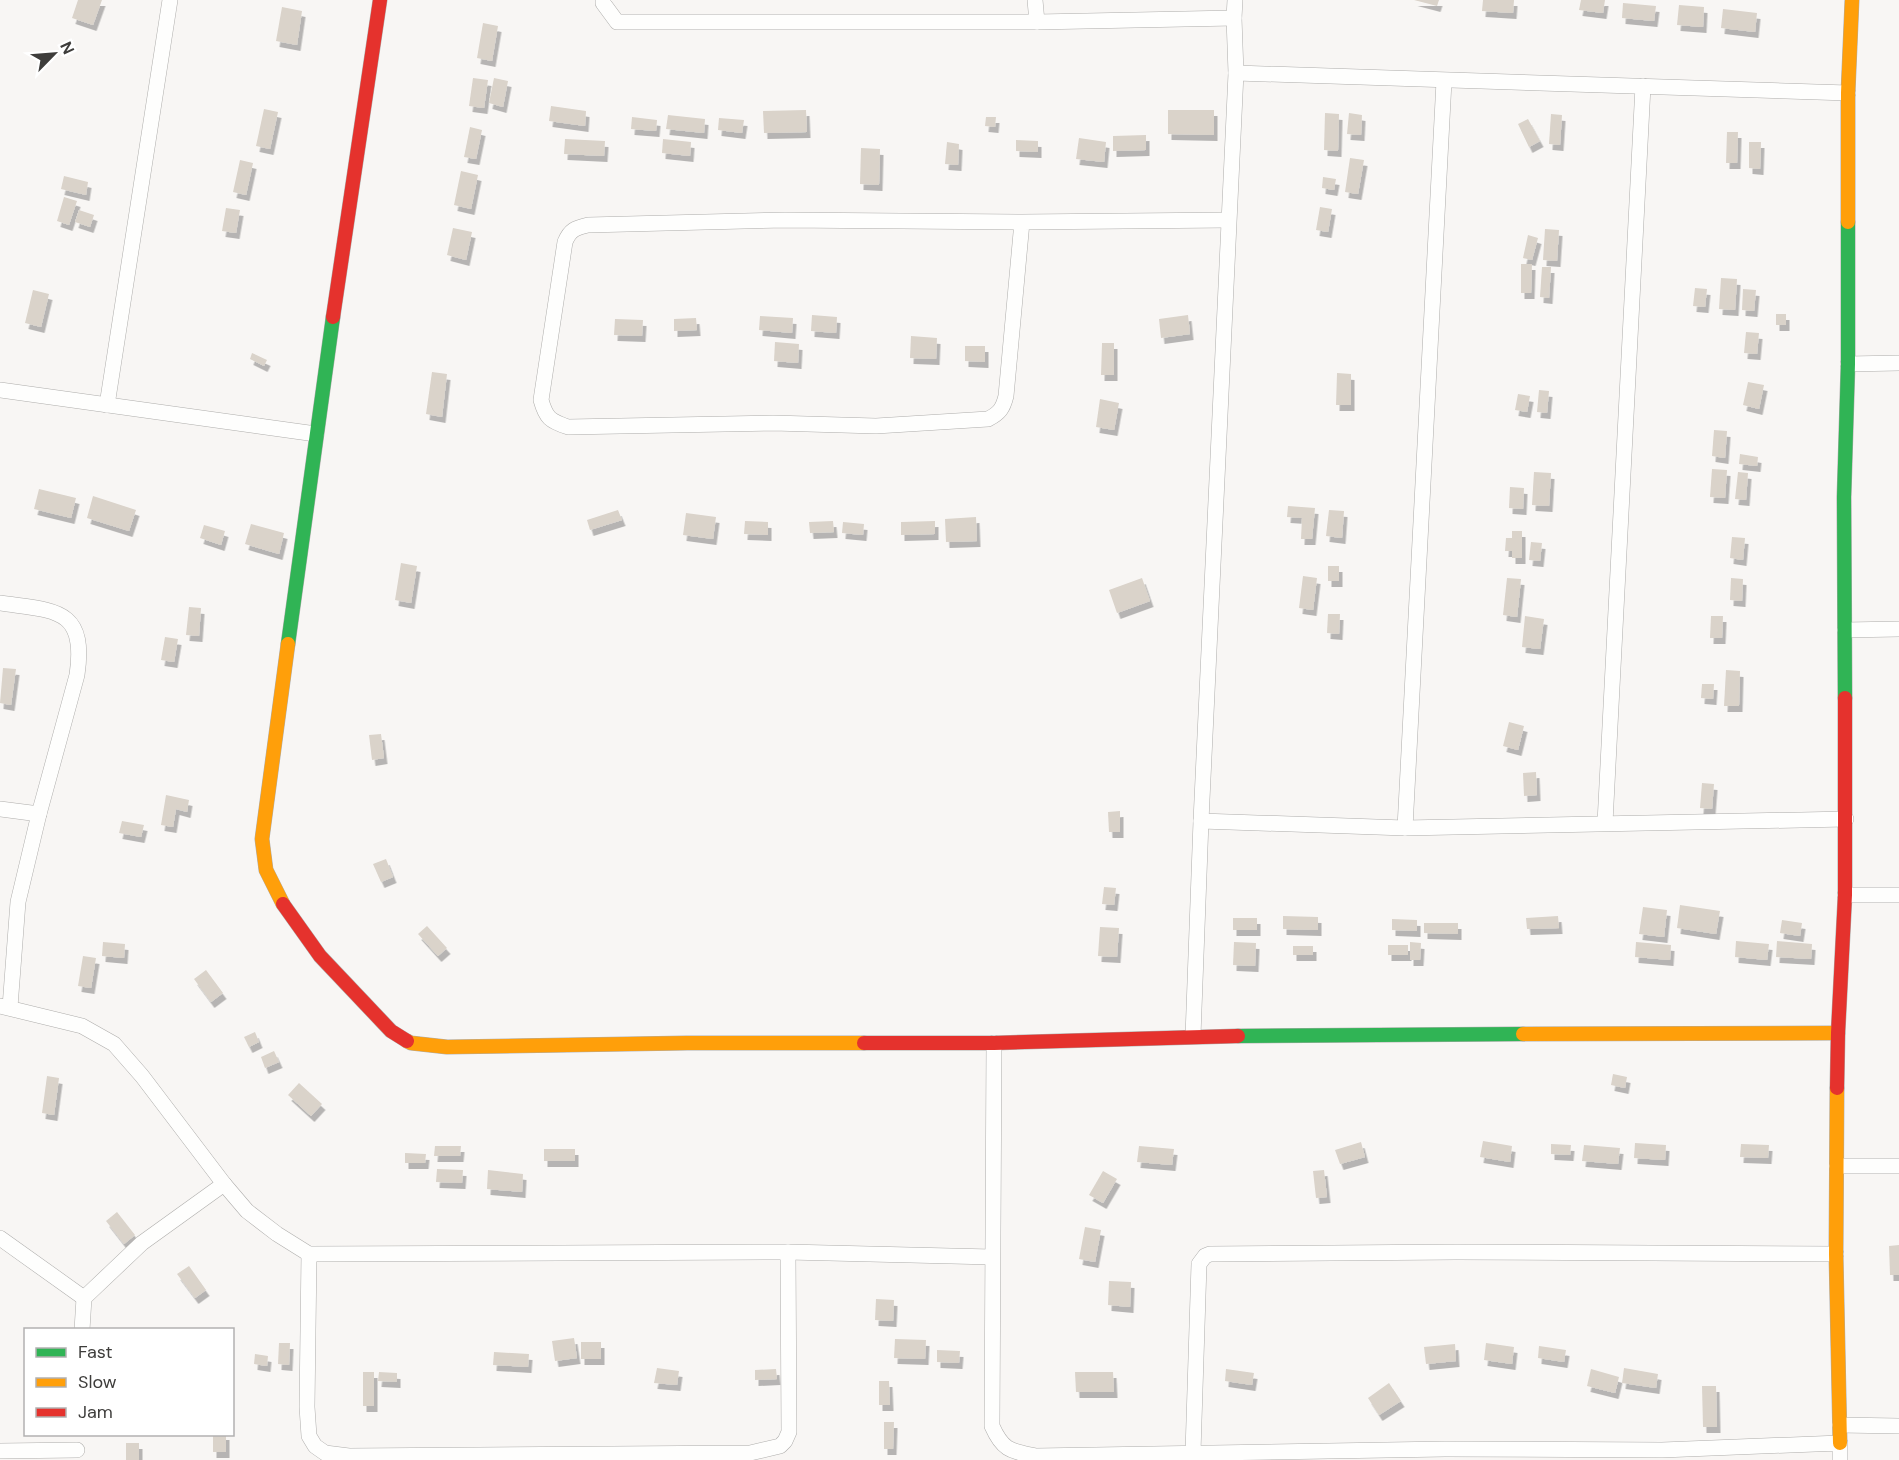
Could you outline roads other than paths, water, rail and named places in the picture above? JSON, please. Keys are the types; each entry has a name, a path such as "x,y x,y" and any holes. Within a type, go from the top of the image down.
{"street":[{"path":"107,405 170,0"},
{"path":"380,0 316,434 262,839 266,870 284,907 320,956 391,1031 411,1043 447,1047 687,1043 994,1043 1193,1036 1838,1033"},
{"path":"603,0 617,22 1036,22 1234,18"},
{"path":"1035,0 1036,22"},
{"path":"1193,1036 1236,73 1235,0"},
{"path":"1840,1460 1836,1254 1838,1033 1845,895 1846,819 1844,497 1848,364 1848,93 1852,0"},
{"path":"1236,73 1848,93"},
{"path":"1405,828 1444,81"},
{"path":"1605,823 1643,86"},
{"path":"1022,222 1006,396 1004,407 998,414 988,418 876,426 773,423 568,427 552,422 544,412 541,400 565,242 569,233 575,228 588,225 785,220 1022,222 1228,220"},
{"path":"1848,364 1899,363"},
{"path":"0,390 316,434"},
{"path":"0,603 51,610 65,616 77,637 80,654 77,675 39,814 18,902 5,1006 82,1026 114,1044 142,1076 247,1211 277,1233 309,1254 788,1252 992,1257"},
{"path":"1845,630 1899,629"},
{"path":"0,809 39,814"},
{"path":"1201,821 1405,828 1846,819"},
{"path":"1845,895 1899,895"},
{"path":"994,1043 992,1426 999,1440 1009,1451 1036,1456 1444,1449 1662,1450 1840,1443"},
{"path":"1837,1166 1899,1167"},
{"path":"82,1328 84,1298 142,1243 224,1184"},
{"path":"0,1238 84,1298"},
{"path":"309,1254 307,1407 309,1436 315,1446 325,1454 349,1456 509,1453 581,1455 750,1453 780,1446 789,1432 788,1252"},
{"path":"1193,1452 1199,1264 1205,1256 1210,1254 1467,1252 1836,1254"},
{"path":"1840,1425 1899,1425"},
{"path":"0,1451 78,1448"}]}
